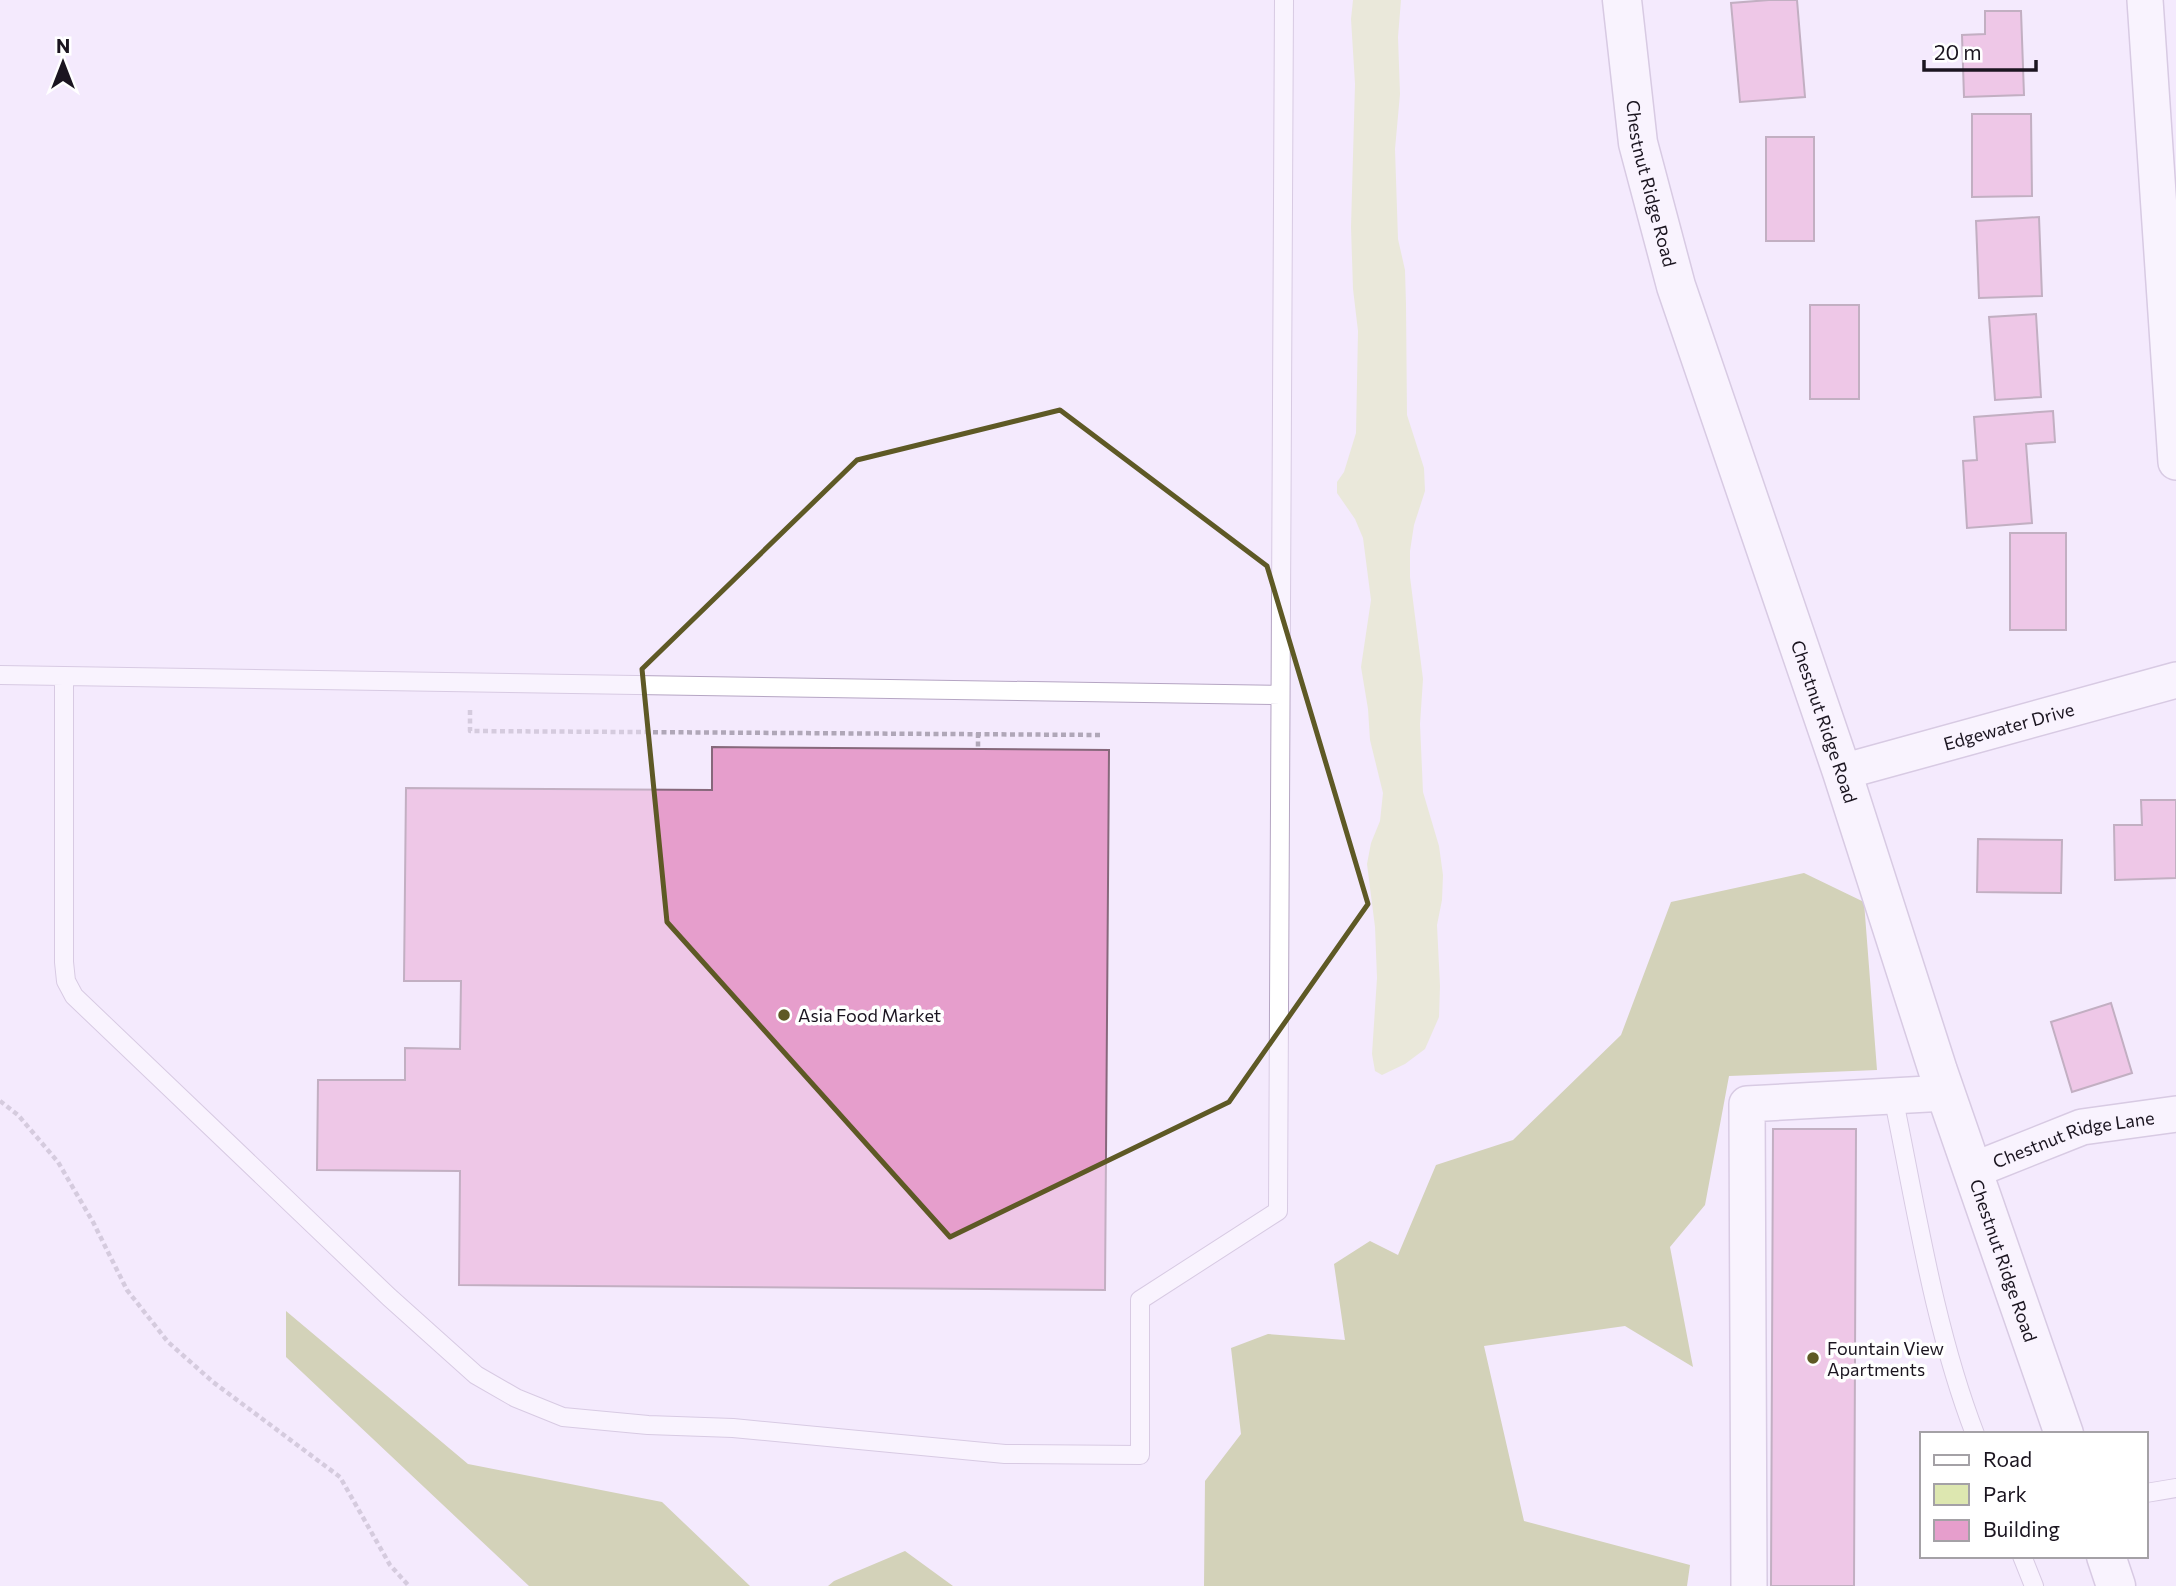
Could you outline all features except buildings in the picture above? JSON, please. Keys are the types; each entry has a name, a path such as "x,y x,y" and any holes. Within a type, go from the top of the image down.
{"street":[{"name":"Chestnut Ridge Road","path":"1622,0 1638,143 1676,286 1842,772 1945,1093 2063,1432"},
{"path":"2145,0 2176,462"},
{"name":"Edgewater Drive","path":"1842,772 2176,680"},
{"path":"1749,1586 1747,1104 1945,1093"},
{"name":"Chestnut Ridge Lane","path":"1974,1170 2082,1128 2176,1114"},
{"path":"2107,1558 2116,1586"}],"lane":[{"path":"64,677 64,962 66,981 74,996 388,1297 476,1375 516,1398 563,1417 648,1425 733,1428 1005,1454 1140,1455 1140,1300 1278,1211 1284,0"},
{"path":"0,675 1280,695"},
{"path":"1893,1096 1936,1302 1974,1432"},
{"path":"2148,1493 2176,1488"},
{"path":"2023,1558 2034,1586"}],"path":[{"path":"458,710 470,710 470,731 1103,735"},
{"path":"978,733 978,749"},
{"path":"0,1101 18,1115 58,1162 93,1222 127,1290 168,1342 213,1382 340,1477 390,1565 410,1586"}],"highlighted area":[{"path":"1060,410 1267,566 1368,904 1229,1102 950,1237 667,922 642,669 857,460"}],"green space":[{"path":"1353,0 1401,0 1398,37 1400,94 1395,149 1398,239 1405,270 1407,415 1424,468 1425,491 1414,525 1410,577 1423,679 1420,724 1423,792 1439,846 1443,875 1437,925 1439,1017 1425,1049 1405,1064 1382,1075 1375,1071 1372,1054 1377,978 1375,927 1367,864 1371,843 1380,821 1383,793 1370,740 1361,667 1371,600 1363,538 1355,519 1337,493 1337,482 1344,472 1356,433 1358,331 1353,289 1351,227 1355,84 1351,19"},
{"path":"1804,873 1864,902 1877,1070 1729,1076 1705,1205 1670,1247 1693,1367 1625,1326 1484,1346 1524,1521 1690,1565 1687,1586 1204,1586 1205,1481 1241,1434 1231,1348 1268,1334 1345,1340 1334,1264 1370,1241 1398,1255 1436,1165 1513,1140 1621,1035 1671,902"},
{"path":"286,1311 468,1464 662,1502 750,1586 529,1586 286,1357"},
{"path":"905,1551 953,1586 828,1586 834,1581"}],"place":[{"name":"Asia Food Market","path":"784,1015"},
{"name":"Fountain View Apartments","path":"1813,1358"}]}
